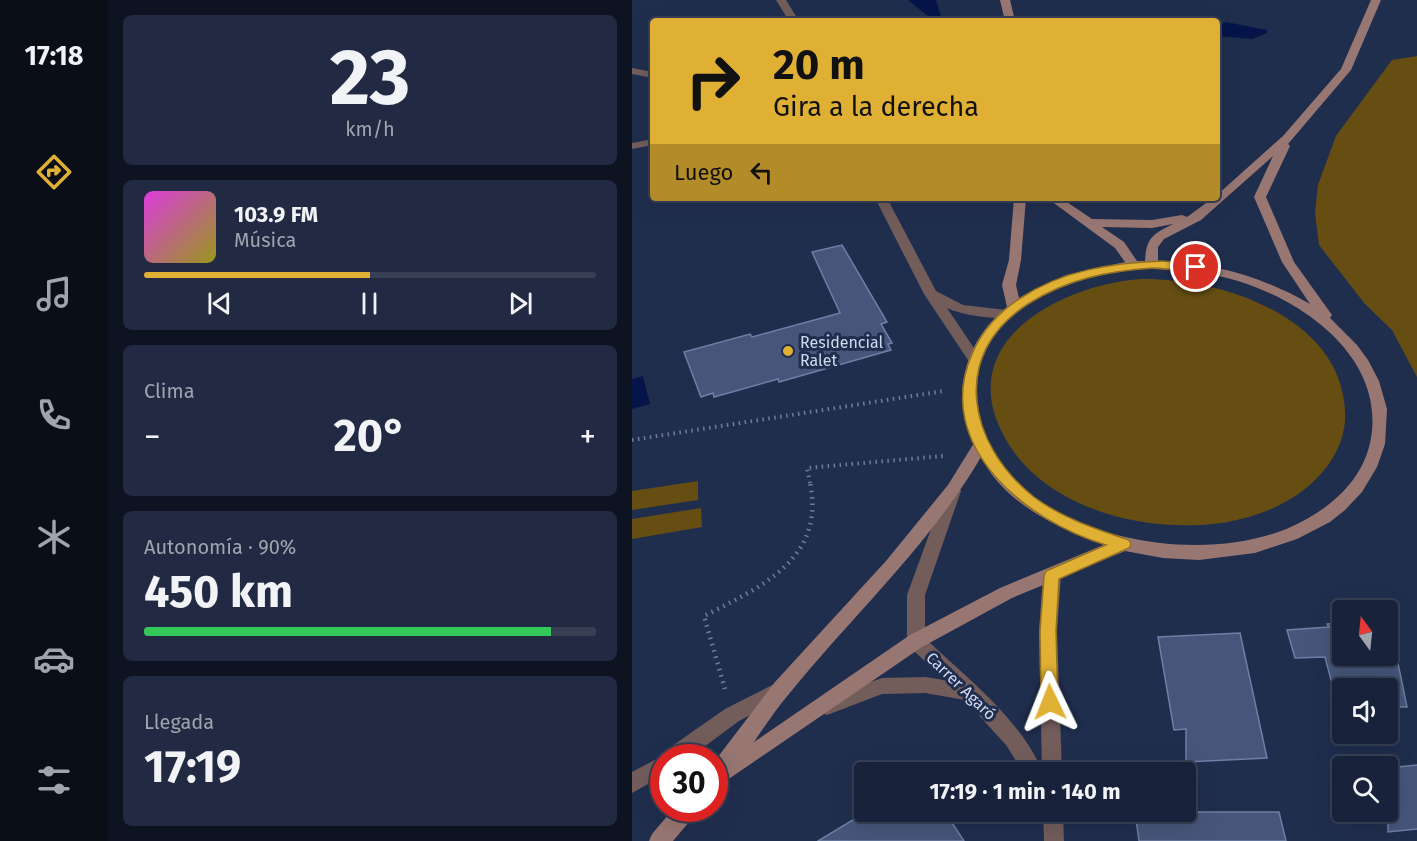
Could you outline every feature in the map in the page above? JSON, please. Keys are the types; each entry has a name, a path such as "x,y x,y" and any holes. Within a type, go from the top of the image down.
{"main road":[{"path":"1005,0 1009,18"},
{"path":"1220,197 1287,138 1346,70 1376,0"},
{"path":"1287,138 1260,197 1288,262 1333,327 1366,367 1378,397 1380,413 1378,444 1373,459 1356,489 1328,514 1291,534 1247,548 1199,553 1165,551 1124,544 1086,532 1040,509 1000,474 978,449 972,422 969,387 975,360 988,336 1010,311 1041,290 1073,277 1133,265 1151,264 1207,269 1260,284 1300,303 1333,327"},
{"path":"1010,311 1009,285 1015,260 1020,201"},
{"path":"1058,201 1092,223 1120,245 1133,265"},
{"path":"1151,264 1152,247 1159,236 1197,217 1215,201"},
{"path":"1092,223 1152,224 1197,217"},
{"path":"728,760 782,688 893,566 954,489 978,449"},
{"path":"728,770 916,641 1006,593 1052,576 1124,544"},
{"path":"659,841 676,822"}],"street":[{"path":"781,0 792,18"},
{"path":"632,71 650,74"},
{"path":"632,146 650,143"},
{"path":"883,201 931,294 975,360"},
{"path":"931,294 960,309 1010,311"},
{"name":"Carrer Agaró","path":"954,489 916,595 916,641 998,722 1027,756 1029,762"},
{"path":"1052,576 1048,631 1052,762"},
{"path":"815,711 882,686 925,685 967,692"},
{"path":"692,744 732,716 782,688"},
{"path":"636,783 650,774"}],"path":[{"path":"632,440 969,387"},
{"path":"732,716 704,616 758,588 784,571 798,553 809,532 814,507 807,468 978,449"}],"shaded area":[{"path":"908,0 936,0 941,17 928,16"},
{"path":"1226,22 1267,30 1267,33 1252,39 1220,36 1220,25"},
{"path":"1418,56 1417,377 1392,330 1365,304 1319,245 1315,213 1318,185 1336,136 1392,60"},
{"path":"1141,279 1172,280 1239,295 1271,309 1300,327 1323,350 1338,378 1345,411 1345,423 1334,457 1319,476 1301,492 1278,506 1239,520 1198,525 1141,522 1084,505 1057,491 1034,474 1015,453 1000,428 991,395 994,367 1007,342 1027,321 1053,304 1082,291 1112,283"},
{"path":"643,376 650,404 632,409 632,379"},
{"path":"698,481 698,500 632,510 632,491"},
{"path":"701,508 702,527 632,539 632,519"}],"building":[{"name":"Residencial Ralet","path":"842,245 887,322 881,324 892,343 888,344 891,350 779,382 778,379 714,397 713,393 701,397 684,352 750,334 752,337 840,313 812,252"},
{"path":"1332,623 1332,666 1398,666 1398,663 1407,707 1398,707 1398,678 1332,678 1332,684 1325,657 1295,658 1287,630 1329,627 1327,624"},
{"path":"1240,633 1267,758 1186,762 1186,729 1174,730 1158,637"},
{"path":"1418,765 1418,829 1388,832 1388,822 1398,822 1398,767"},
{"path":"1196,812 1279,812 1286,841 1139,841 1136,822 1196,822"},
{"path":"854,819 854,822 952,822 964,841 818,841"}],"place":[{"name":"Residencial Ralet","path":"788,351"}],"route":[{"path":"1050,702 1048,631 1052,576 1124,544 1094,535 1052,516 1029,501 1000,474 986,454 972,422 969,387 978,351 1006,314 1051,285 1108,268 1162,264 1196,267"}]}
